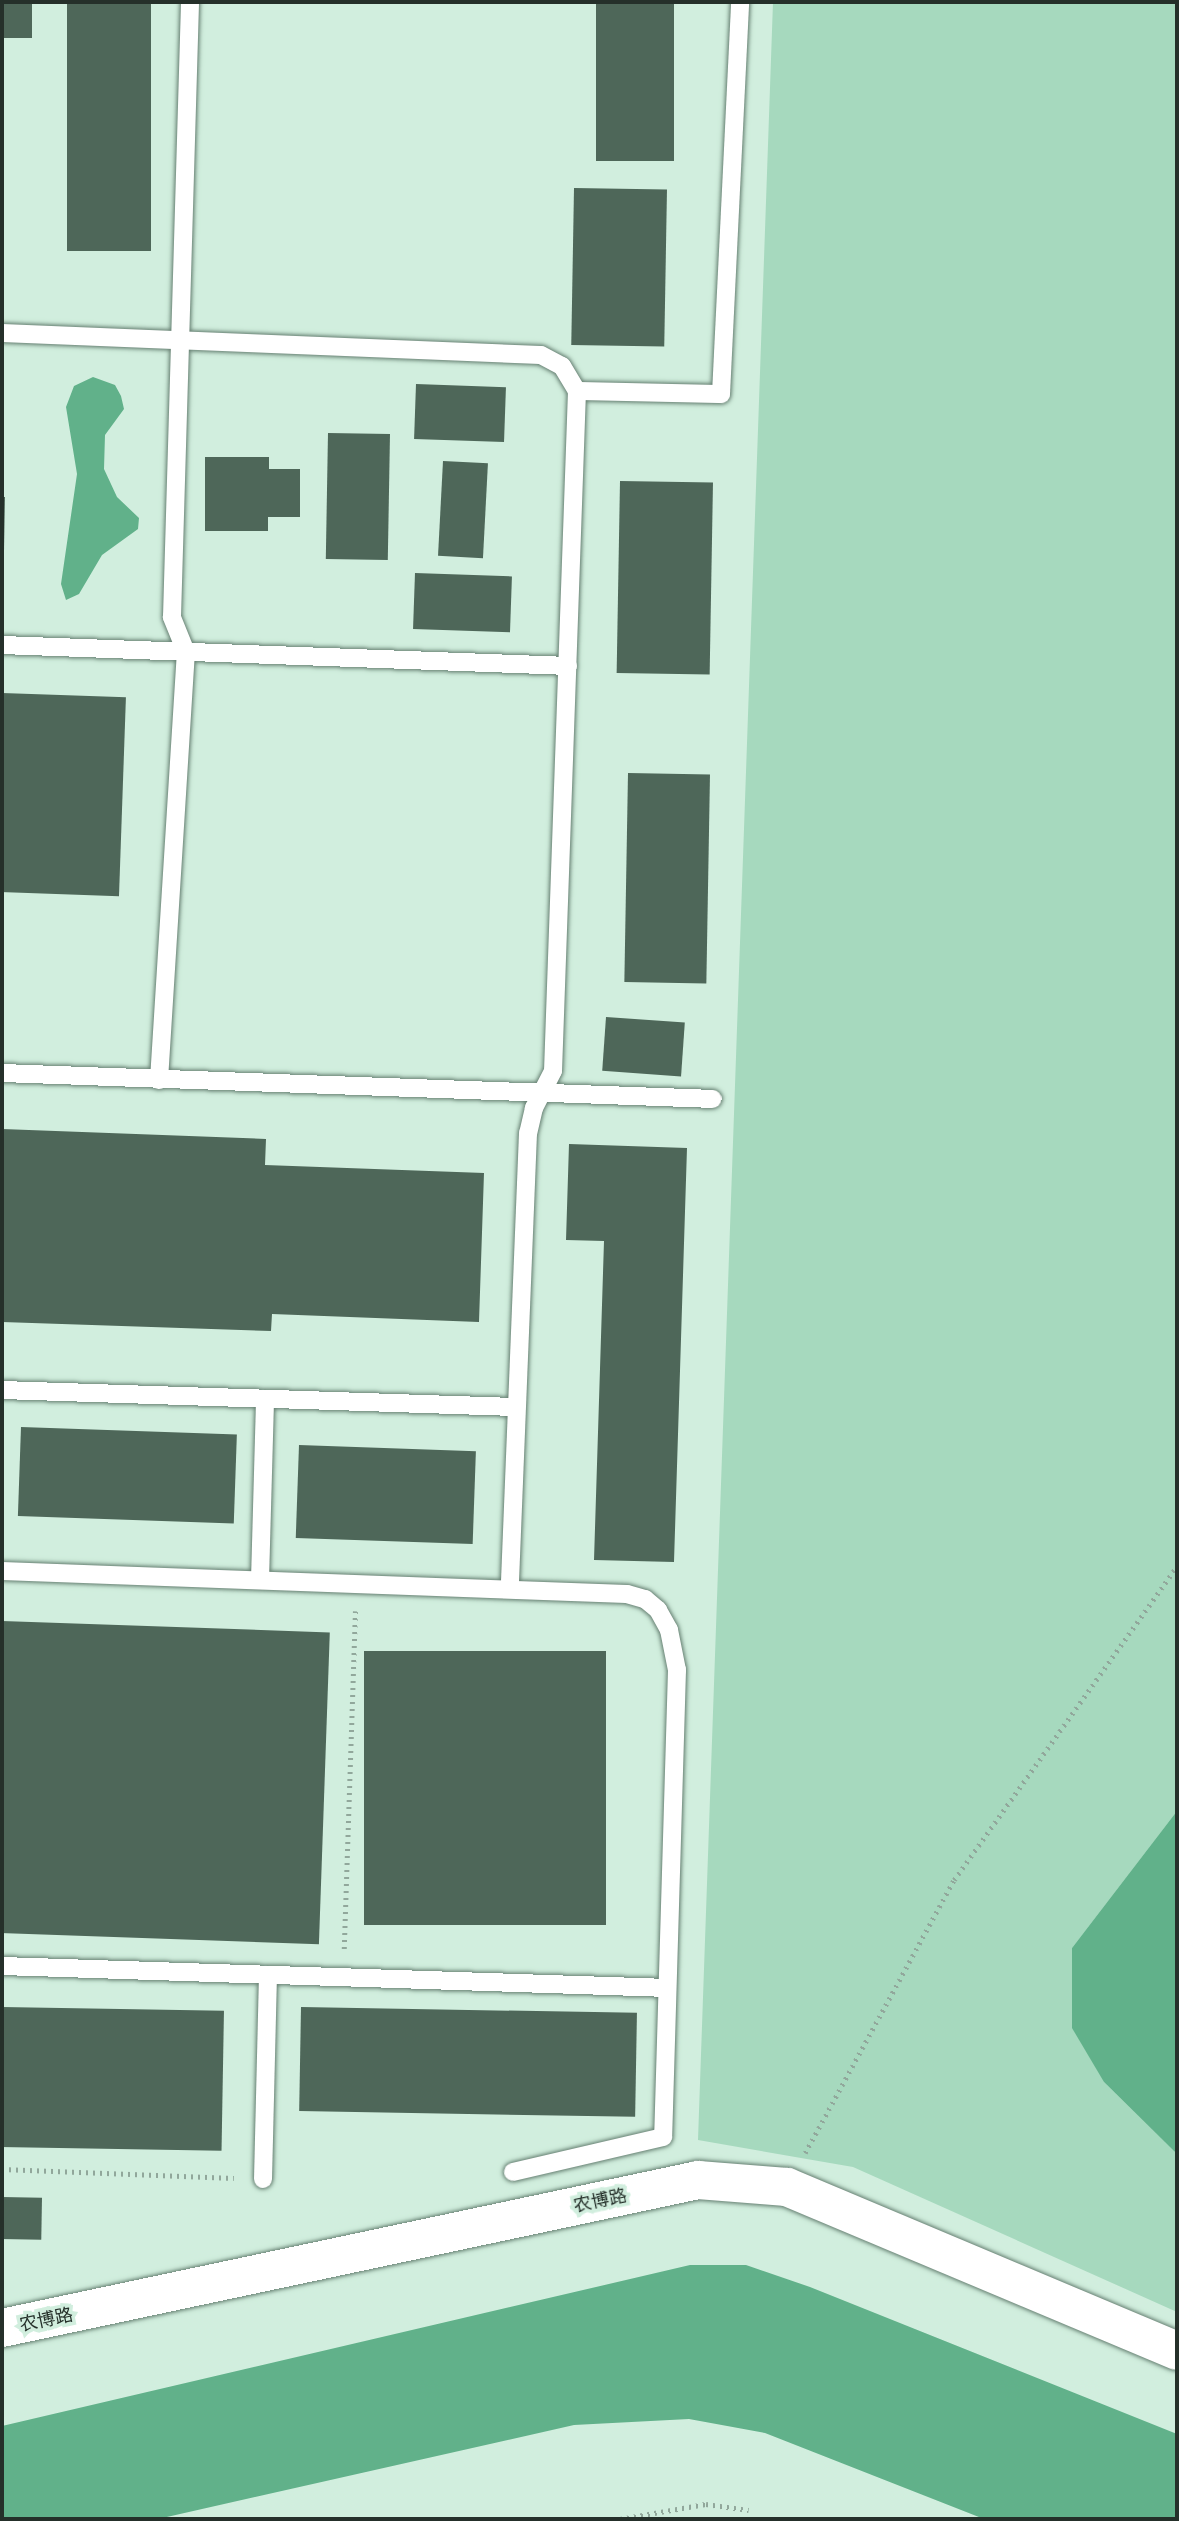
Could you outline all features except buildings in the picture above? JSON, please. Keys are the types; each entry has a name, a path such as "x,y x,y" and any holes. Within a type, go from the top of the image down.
{"street":[{"name":"农博路","path":"2,2328 698,2180 787,2188 1177,2351"}],"lane":[{"path":"159,1080 186,652 172,617 190,2"},
{"path":"577,391 721,394 740,2"},
{"path":"2,333 541,355 562,366 577,391 552,1071 544,1093 534,1108 528,1133 514,1407 510,1588"},
{"path":"2,645 568,666"},
{"path":"2,1073 713,1099"},
{"path":"2,1390 514,1407"},
{"path":"260,1580 265,1399"},
{"path":"2,1571 510,1588 645,1599 669,1630 677,1670 663,2137 513,2172"},
{"path":"2,1966 667,1988"},
{"path":"263,2179 268,1975"}],"path":[{"path":"787,2188 954,1880 1177,1566"},
{"path":"343,1978 356,1583"},
{"path":"2,2169 263,2179"},
{"path":"620,2519 706,2504 749,2510"}],"shaded area":[{"path":"773,2 1177,2 1177,1811 1072,1948 1104,2082 1177,2154 1177,2312 853,2167 698,2140"},
{"path":"93,377 115,385 121,396 124,409 105,435 104,469 117,497 139,518 138,529 102,555 79,594 66,600 61,584 77,474 66,407 74,386"},
{"path":"1177,1811 1177,2154 1104,2082 1072,2028 1072,1948"},
{"path":"690,2265 746,2265 810,2287 1177,2434 1177,2519 984,2519 765,2433 689,2419 574,2425 158,2519 2,2519 2,2426"}]}
